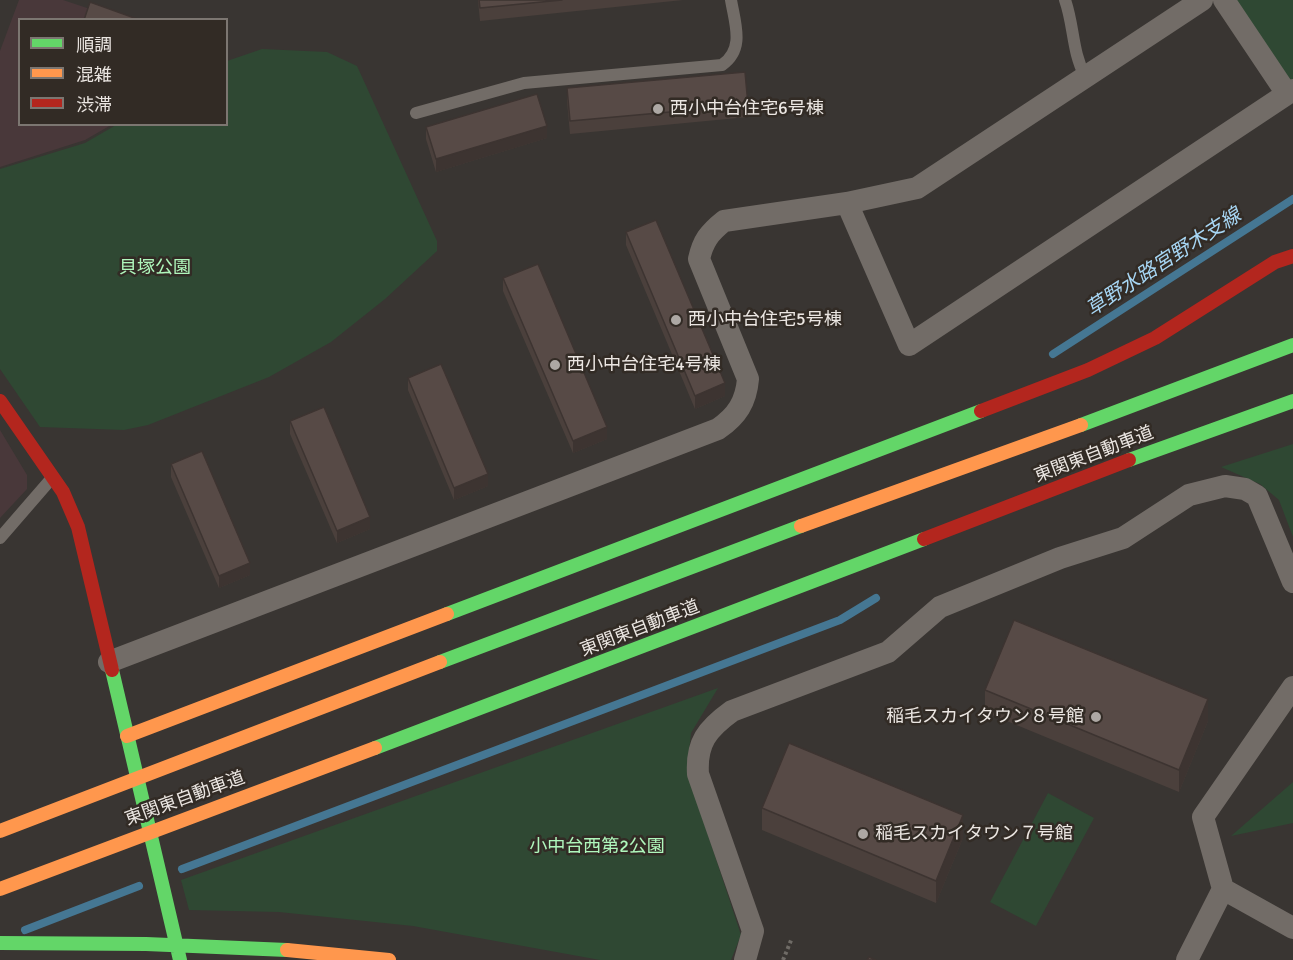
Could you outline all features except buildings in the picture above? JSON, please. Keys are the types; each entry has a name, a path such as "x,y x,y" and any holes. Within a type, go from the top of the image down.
{"main road":[{"path":"127,736 1088,370 1155,338 1275,262 1293,256"},
{"name":"東関東自動車道","path":"0,831 643,584 1293,345"},
{"path":"0,401 63,492 78,527 180,960"},
{"name":"東関東自動車道","path":"0,889 657,642 1102,470 1293,401"},
{"path":"0,943 177,944 302,949 389,960"}],"street":[{"path":"847,203 909,345 1290,92 1224,0"},
{"path":"109,662 718,429 730,421 740,409 747,394 748,380 703,274 699,259 703,243 709,232 724,221 847,203 917,188 1195,2"},
{"path":"745,960 753,931 698,774 699,747 705,734 732,711 888,651 940,607 1060,558 1123,538 1189,495 1224,486 1245,489 1257,496 1293,582"},
{"path":"1187,960 1223,890 1203,817 1293,687"},
{"path":"1223,890 1293,928"}],"lane":[{"path":"416,113 524,83 722,65 732,58 736,49 737,38 731,0"},
{"path":"1065,0 1071,18 1077,60 1085,76"},
{"path":"0,538 52,477"}],"path":[{"path":"783,960 792,939"}],"shaded area":[{"path":"19,0 63,0 117,18 18,18 18,126 109,126 85,140 0,167 0,51"},
{"path":"0,430 27,475 27,489 0,518"}],"green space":[{"path":"1230,0 1293,0 1293,83"},
{"name":"貝塚公園","path":"262,49 327,52 357,66 437,241 437,251 385,299 331,342 269,377 148,425 124,430 40,427 0,369 0,169 85,143 114,126 228,126 228,61"},
{"path":"1293,444 1293,537 1279,500 1260,484 1221,467"},
{"name":"小中台西第2公園","path":"718,688 691,733 687,771 741,935 731,960 600,960 413,926 279,912 189,910 181,880"},
{"path":"1293,782 1293,823 1231,836"},
{"path":"1048,793 1094,818 1036,926 990,902"}],"waterway":[{"name":"草野水路宮野木支線","path":"1053,354 1293,199"},
{"path":"182,869 840,620 876,598"},
{"name":"草野水路宮野木支線","path":"25,930 139,886"}],"traffic: fast":[{"path":"1081,425 1293,345"},
{"path":"1129,460 1293,401"},
{"path":"447,614 981,411"},
{"path":"440,662 801,526"},
{"path":"375,748 924,539"},
{"path":"112,670 180,960"},
{"path":"0,943 146,944 287,950"}],"traffic: slow":[{"path":"801,526 1081,425"},
{"path":"127,736 447,614"},
{"path":"0,831 440,662"},
{"path":"0,889 375,748"},
{"path":"287,950 389,960"}],"traffic: jam":[{"path":"981,411 1088,370 1155,338 1275,262 1293,256"},
{"path":"0,401 63,492 78,527 112,670"},
{"path":"924,539 1129,460"}],"place":[{"name":"西小中台住宅6号棟","path":"658,109"},
{"name":"西小中台住宅5号棟","path":"676,320"},
{"name":"西小中台住宅4号棟","path":"555,365"},
{"name":"稲毛スカイタウン８号館","path":"1096,717"},
{"name":"稲毛スカイタウン７号館","path":"863,834"}]}
